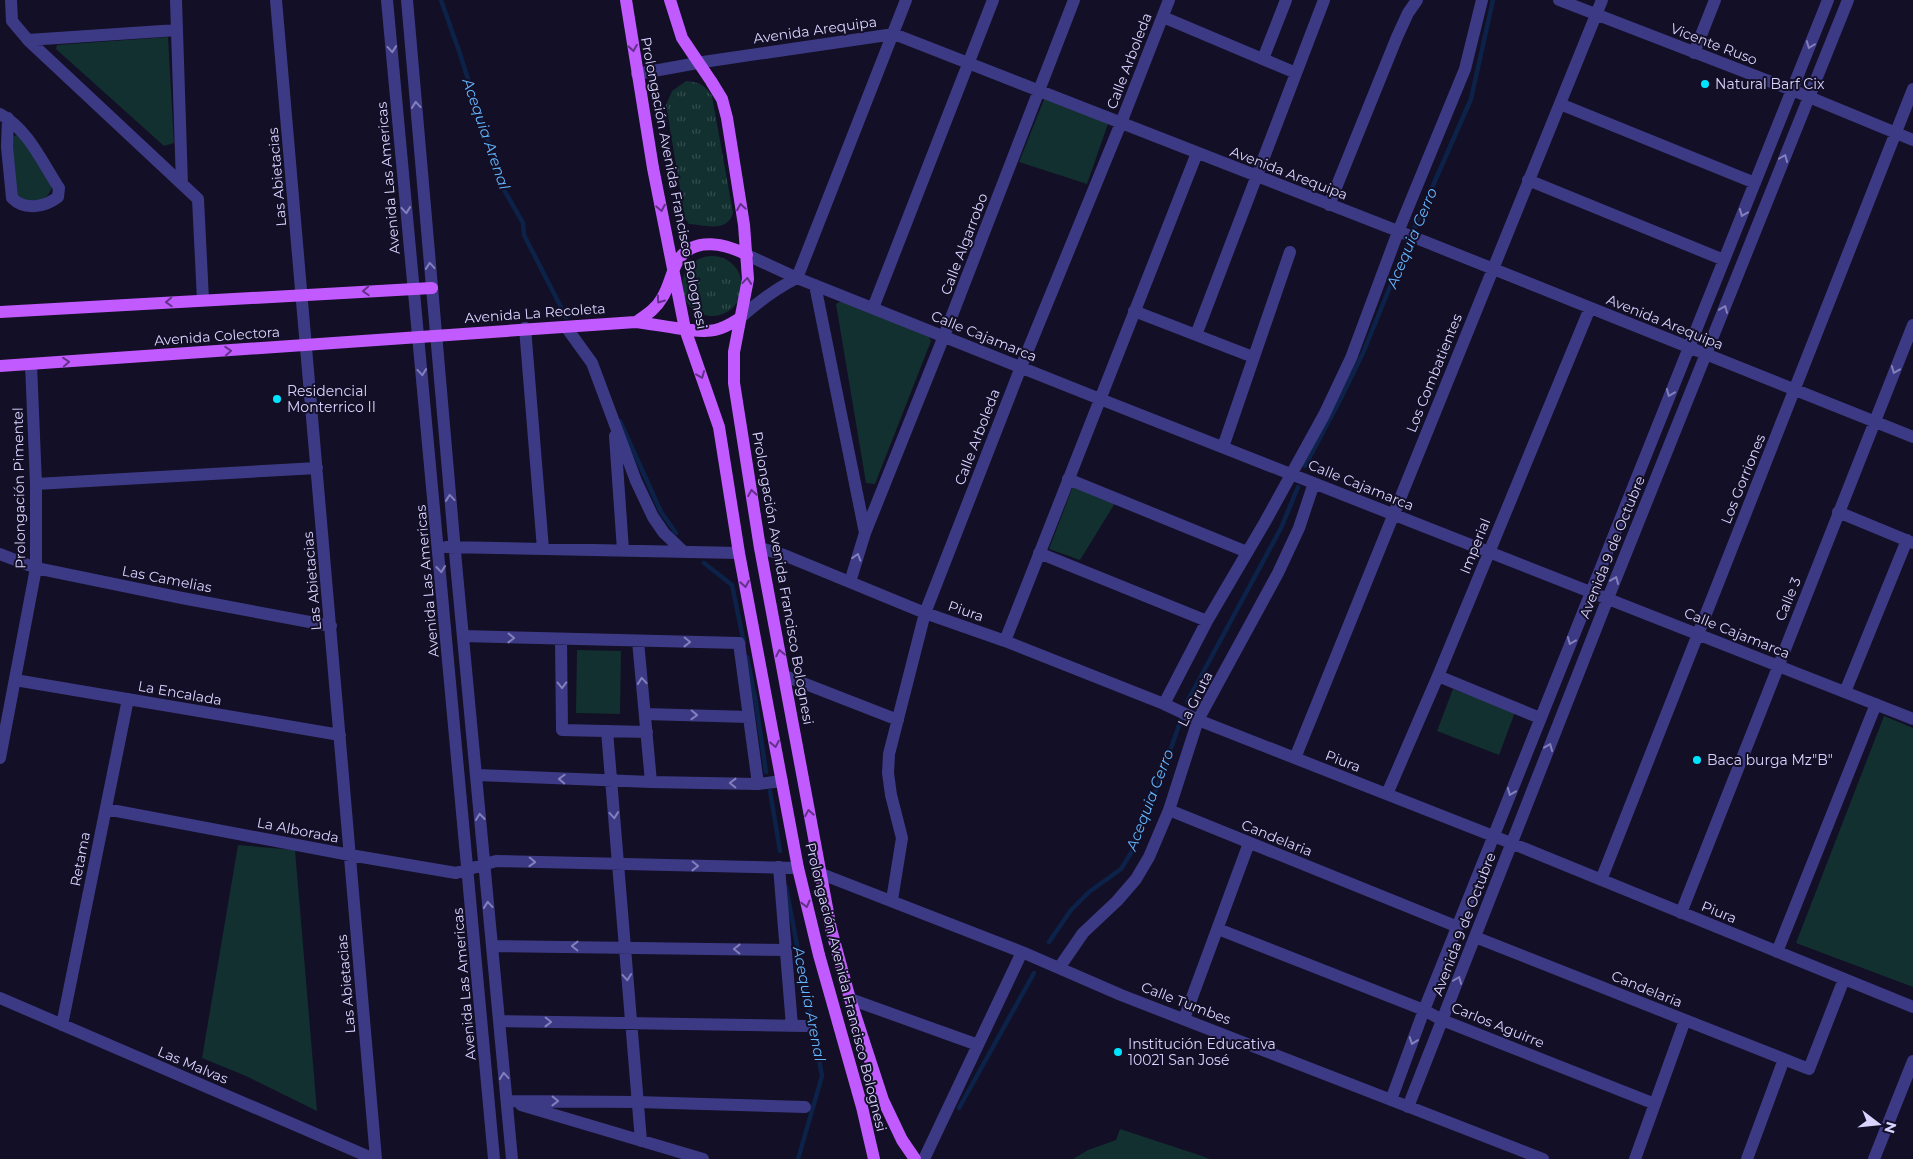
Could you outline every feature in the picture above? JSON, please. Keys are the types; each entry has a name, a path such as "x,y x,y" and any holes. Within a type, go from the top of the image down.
{"main road":[{"name":"Prolongación Avenida Francisco Bolognesi","path":"626,0 637,74 685,329 719,427 740,553 798,868 819,955 862,1107 874,1159"},
{"name":"Prolongación Avenida Francisco Bolognesi","path":"670,0 682,38 722,99 727,118 747,255 748,279 734,352 734,383 760,548 830,929 850,999 883,1100 902,1140 914,1159"},
{"name":"Calle Cajamarca","path":"674,270 680,257 702,245 726,245 747,255"},
{"path":"636,322 650,312 662,299 674,270"},
{"path":"0,312 432,288"},
{"path":"685,329 699,332 714,331 728,326 740,318"},
{"name":"Avenida La Recoleta","path":"436,335 636,322 685,329"},
{"name":"Avenida Colectora","path":"0,366 436,335"}],"street":[{"path":"11,0 12,21 28,40 198,199 204,300"},
{"path":"176,0 182,184"},
{"name":"Las Abietacias","path":"276,0 307,345 375,1159"},
{"name":"Avenida Las Americas","path":"387,0 469,870 494,1159"},
{"path":"407,0 462,636 512,1159"},
{"path":"740,318 757,302 797,278 906,0"},
{"path":"873,308 992,0"},
{"name":"Calle Algarrobo","path":"850,582 865,533 944,336 1074,0"},
{"name":"Calle Arboleda","path":"892,900 902,838 891,795 888,772 889,754 925,613 1021,367 1169,0"},
{"path":"1263,59 1286,0"},
{"path":"1196,335 1324,0"},
{"path":"1329,205 1408,13 1417,0"},
{"path":"1164,704 1207,621 1247,552 1302,478 1324,415 1351,358 1402,233 1465,69 1482,0"},
{"name":"Vicente Ruso","path":"1558,0 1792,90 1913,140"},
{"name":"Los Combatientes","path":"1295,758 1602,0"},
{"path":"1694,53 1715,0"},
{"name":"Avenida 9 de Octubre","path":"1391,1100 1424,1010 1493,836 1828,0"},
{"name":"Avenida 9 de Octubre","path":"1408,1107 1608,598 1848,0"},
{"path":"1163,17 1296,73"},
{"path":"28,40 177,30"},
{"name":"Avenida Arequipa","path":"637,74 894,34 1426,242 1913,437"},
{"name":"Los Gorriones","path":"1601,880 1913,89"},
{"path":"1560,104 1755,183"},
{"path":"4,116 19,128 26,137 59,188 58,197 47,205 25,205 16,202 12,198 4,116"},
{"path":"1005,641 1197,153"},
{"path":"1528,180 1724,260"},
{"path":"1223,447 1290,252"},
{"name":"Calle Cajamarca","path":"747,255 797,278 1100,399 1913,719"},
{"path":"815,285 865,533"},
{"name":"Imperial","path":"1387,794 1438,676 1590,308"},
{"path":"1134,311 1253,357"},
{"name":"Calle 3","path":"1681,912 1913,325"},
{"path":"566,327 592,363 636,480 653,517 664,533 684,552"},
{"path":"525,328 544,549"},
{"name":"Prolongación Pimentel","path":"0,758 36,568 36,484 31,364"},
{"path":"614,423 623,550"},
{"path":"36,484 317,468"},
{"name":"La Gruta","path":"1059,968 1082,933 1117,901 1136,879 1149,857 1168,810 1192,717 1278,573 1299,528 1302,478"},
{"path":"1068,479 1247,552"},
{"path":"1838,512 1910,541 1845,692"},
{"path":"439,547 740,553"},
{"name":"Piura","path":"760,548 784,555 925,613 1005,641 1164,704 1192,717 1511,843 1913,1007"},
{"path":"1039,553 1207,621"},
{"name":"Las Camelias","path":"0,554 36,568 331,626"},
{"path":"462,636 739,642 758,784"},
{"path":"561,639 562,730 647,732"},
{"path":"638,641 651,782"},
{"path":"784,676 898,720"},
{"path":"1438,676 1540,718"},
{"name":"La Encalada","path":"15,680 340,735"},
{"name":"Retama","path":"62,1025 128,699"},
{"path":"1777,952 1876,704"},
{"path":"645,714 749,717"},
{"path":"607,731 641,1140"},
{"path":"476,775 651,782 758,784 782,781"},
{"name":"La Alborada","path":"106,809 456,873 496,861 798,868"},
{"name":"Candelaria","path":"1168,810 1458,927"},
{"path":"1184,1018 1249,843"},
{"path":"779,868 792,1026"},
{"name":"Calle Tumbes","path":"819,873 1022,952 1121,995 1543,1159"},
{"name":"Carlos Aguirre","path":"1218,929 1655,1104"},
{"name":"Candelaria","path":"1474,937 1809,1069 1844,979"},
{"path":"492,946 786,950"},
{"path":"924,1159 1022,952"},
{"name":"Las Malvas","path":"0,998 375,1159"},
{"path":"850,999 978,1045"},
{"path":"1635,1159 1685,1020"},
{"path":"500,1021 806,1026"},
{"path":"1746,1159 1784,1059"},
{"path":"1874,1159 1913,1060"},
{"path":"507,1101 638,1102 805,1107"},
{"path":"507,1101 703,1159"}],"green space":[{"path":"168,37 174,143 164,146 56,49 57,45"},
{"path":"686,81 701,85 712,96 733,213 730,219 721,226 689,224 685,218 666,105 672,91"},
{"path":"1045,97 1109,121 1087,184 1019,162"},
{"path":"20,134 52,187 46,197 37,201 15,197 11,137"},
{"path":"712,256 728,261 733,265 737,270 742,286 737,302 733,307 728,311 712,316 696,311 691,307 687,302 682,286 687,270 691,265 696,261"},
{"path":"841,301 929,337 931,341 875,484 866,483 836,304"},
{"path":"1073,486 1117,500 1080,560 1049,549"},
{"path":"577,650 621,651 620,714 576,713"},
{"path":"1453,689 1515,712 1499,755 1437,731"},
{"path":"1884,716 1913,728 1913,987 1796,943"},
{"path":"238,845 295,850 317,1111 246,1076 202,1058"},
{"path":"1120,1129 1210,1159 1073,1159 1088,1150 1116,1140"}],"waterway":[{"name":"Acequia Arenal","path":"441,0 503,188 523,223 524,235 566,317"},
{"name":"Acequia Cerro","path":"1305,466 1363,353 1409,240 1471,99 1493,0"},
{"name":"Acequia Arenal","path":"620,421 661,512 676,533"},
{"name":"Acequia Cerro","path":"1187,702 1281,528 1298,487"},
{"name":"Acequia Arenal","path":"704,563 732,585 744,643"},
{"name":"Acequia Arenal","path":"747,657 766,772"},
{"name":"Acequia Cerro","path":"1049,942 1071,910 1089,892 1121,869 1131,853 1182,717"},
{"name":"Acequia Arenal","path":"770,791 780,851"},
{"name":"Acequia Arenal","path":"786,887 822,1076 798,1159"},
{"name":"Acequia Cerro","path":"959,1108 1034,973"}],"place":[{"name":"Natural Barf Cix","path":"1705,84"},
{"name":"Residencial Monterrico II","path":"277,399"},
{"name":"Baca burga Mz\"B\"","path":"1697,760"},
{"name":"Institución Educativa 10021 San José","path":"1118,1052"}]}
